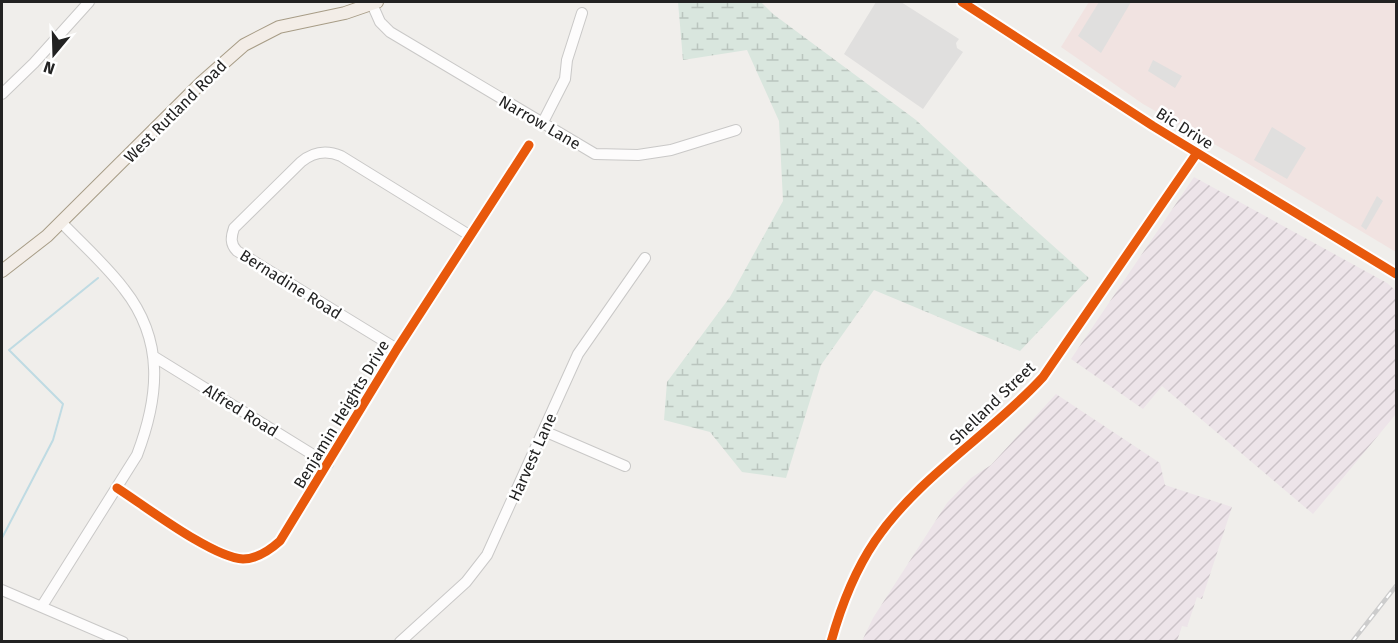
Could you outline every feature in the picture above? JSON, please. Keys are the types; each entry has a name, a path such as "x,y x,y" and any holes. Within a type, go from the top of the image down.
{"main road":[{"name":"West Rutland Road","path":"2,271 33,248 61,222 202,82 244,45 279,27 345,13 374,3"}],"street":[{"path":"2,94 34,63 89,2"},
{"name":"Bic Drive","path":"962,2 1197,153 1367,254 1396,274"},
{"name":"Narrow Lane","path":"374,3 380,22 390,32 596,154 638,155 671,150 736,130"},
{"path":"542,124 565,79 567,60 582,13"},
{"name":"Benjamin Heights Drive","path":"117,488 221,554 245,559 258,556 280,541 469,235 529,145"},
{"name":"Bernadine Road","path":"398,349 237,251 231,240 234,228 301,162 311,155 323,152 341,156 469,235"},
{"name":"Shelland Street","path":"831,642 856,571 876,540 902,508 1043,377 1197,153"},
{"path":"42,606 137,455 147,429 155,384 153,356 147,332 125,290 61,222"},
{"name":"Harvest Lane","path":"400,642 466,582 487,555 578,354 645,258"},
{"name":"Alfred Road","path":"153,356 328,464"},
{"path":"544,431 625,466"},
{"path":"2,590 123,642"}],"shaded area":[{"path":"876,2 901,2 959,39 956,43 957,48 963,52 923,109 844,54"},
{"path":"1089,2 1396,2 1396,252 1143,104 1061,47"},
{"path":"1099,2 1131,2 1101,53 1078,36"},
{"path":"1153,60 1182,76 1175,88 1148,71"},
{"path":"1272,127 1306,148 1287,179 1254,160"},
{"path":"1194,177 1387,283 1396,291 1396,414 1313,514 1162,386 1143,409 1071,359"},
{"path":"1377,196 1383,201 1366,230 1361,226"},
{"path":"1056,394 1160,463 1165,485 1232,507 1202,599 1197,597 1187,627 1182,626 1177,641 862,641 873,618 947,503 971,478 991,465"}],"green space":[{"path":"678,2 761,2 773,14 916,120 1089,278 1020,351 874,290 821,365 786,478 742,472 710,432 664,420 667,382 730,297 783,201 779,121 747,50 683,60"}],"waterway":[{"path":"2,538 53,440 63,404 9,350 98,278"}],"railway":[{"path":"1352,642 1396,586"}],"cycle path":[{"path":"962,2 1153,126 1396,274"},
{"path":"117,488 197,541 230,556 243,559 254,557 280,541 397,349 529,145"},
{"path":"831,642 849,590 875,541 912,496 1001,418 1043,377 1197,153"}]}
